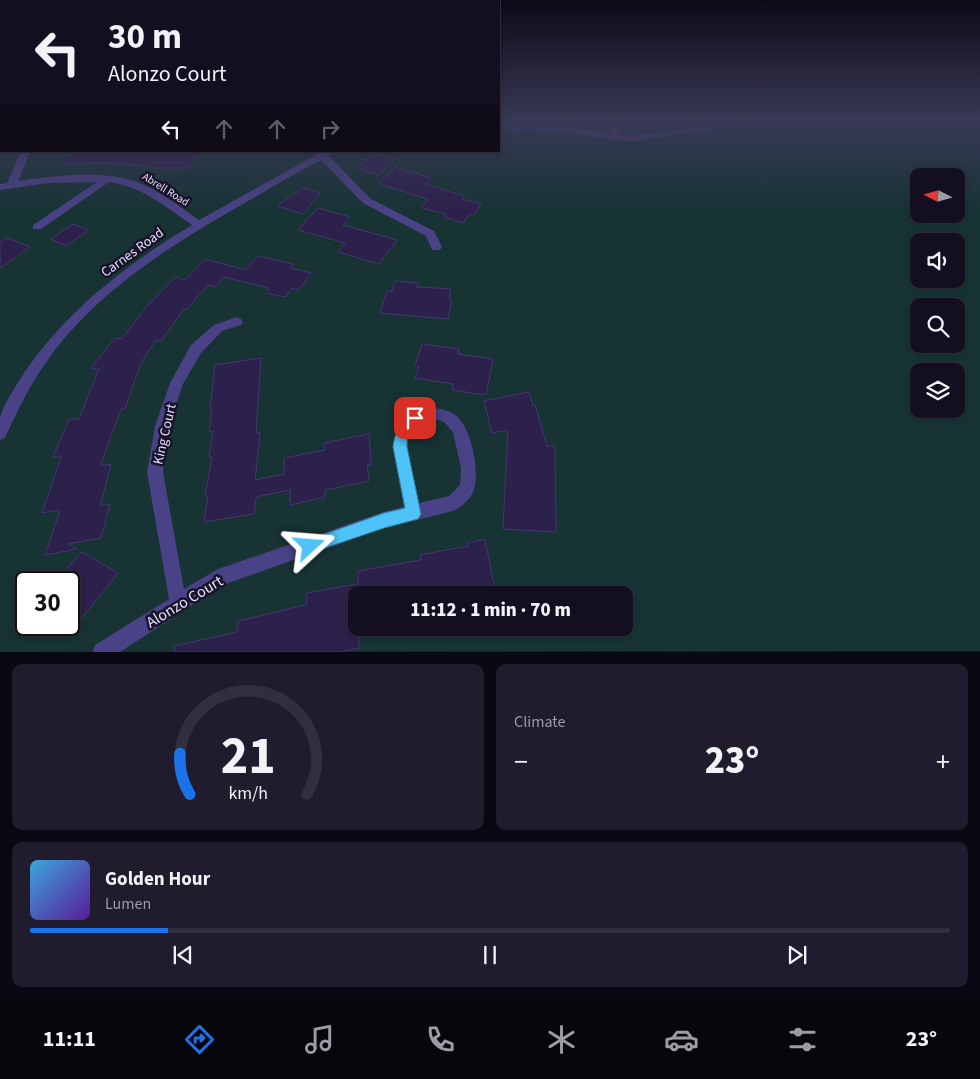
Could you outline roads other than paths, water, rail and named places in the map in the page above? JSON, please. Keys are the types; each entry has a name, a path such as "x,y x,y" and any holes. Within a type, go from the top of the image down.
{"street":[{"path":"11,185 26,152"},
{"path":"328,153 368,201 430,234 436,246"},
{"name":"Carnes Road","path":"0,433 9,410 49,347 84,309 117,279 198,224 328,153"},
{"name":"Abrell Road","path":"0,187 54,180 106,180 132,183 198,224"},
{"path":"37,227 106,180"},
{"name":"King Court","path":"178,603 155,472 162,426 177,383 196,349 218,328 237,322"},
{"name":"Alonzo Court","path":"102,652 218,578 384,520 413,514 453,503 467,488 469,468 459,429 449,418 435,413 415,418 401,437 400,447 413,514"}]}
